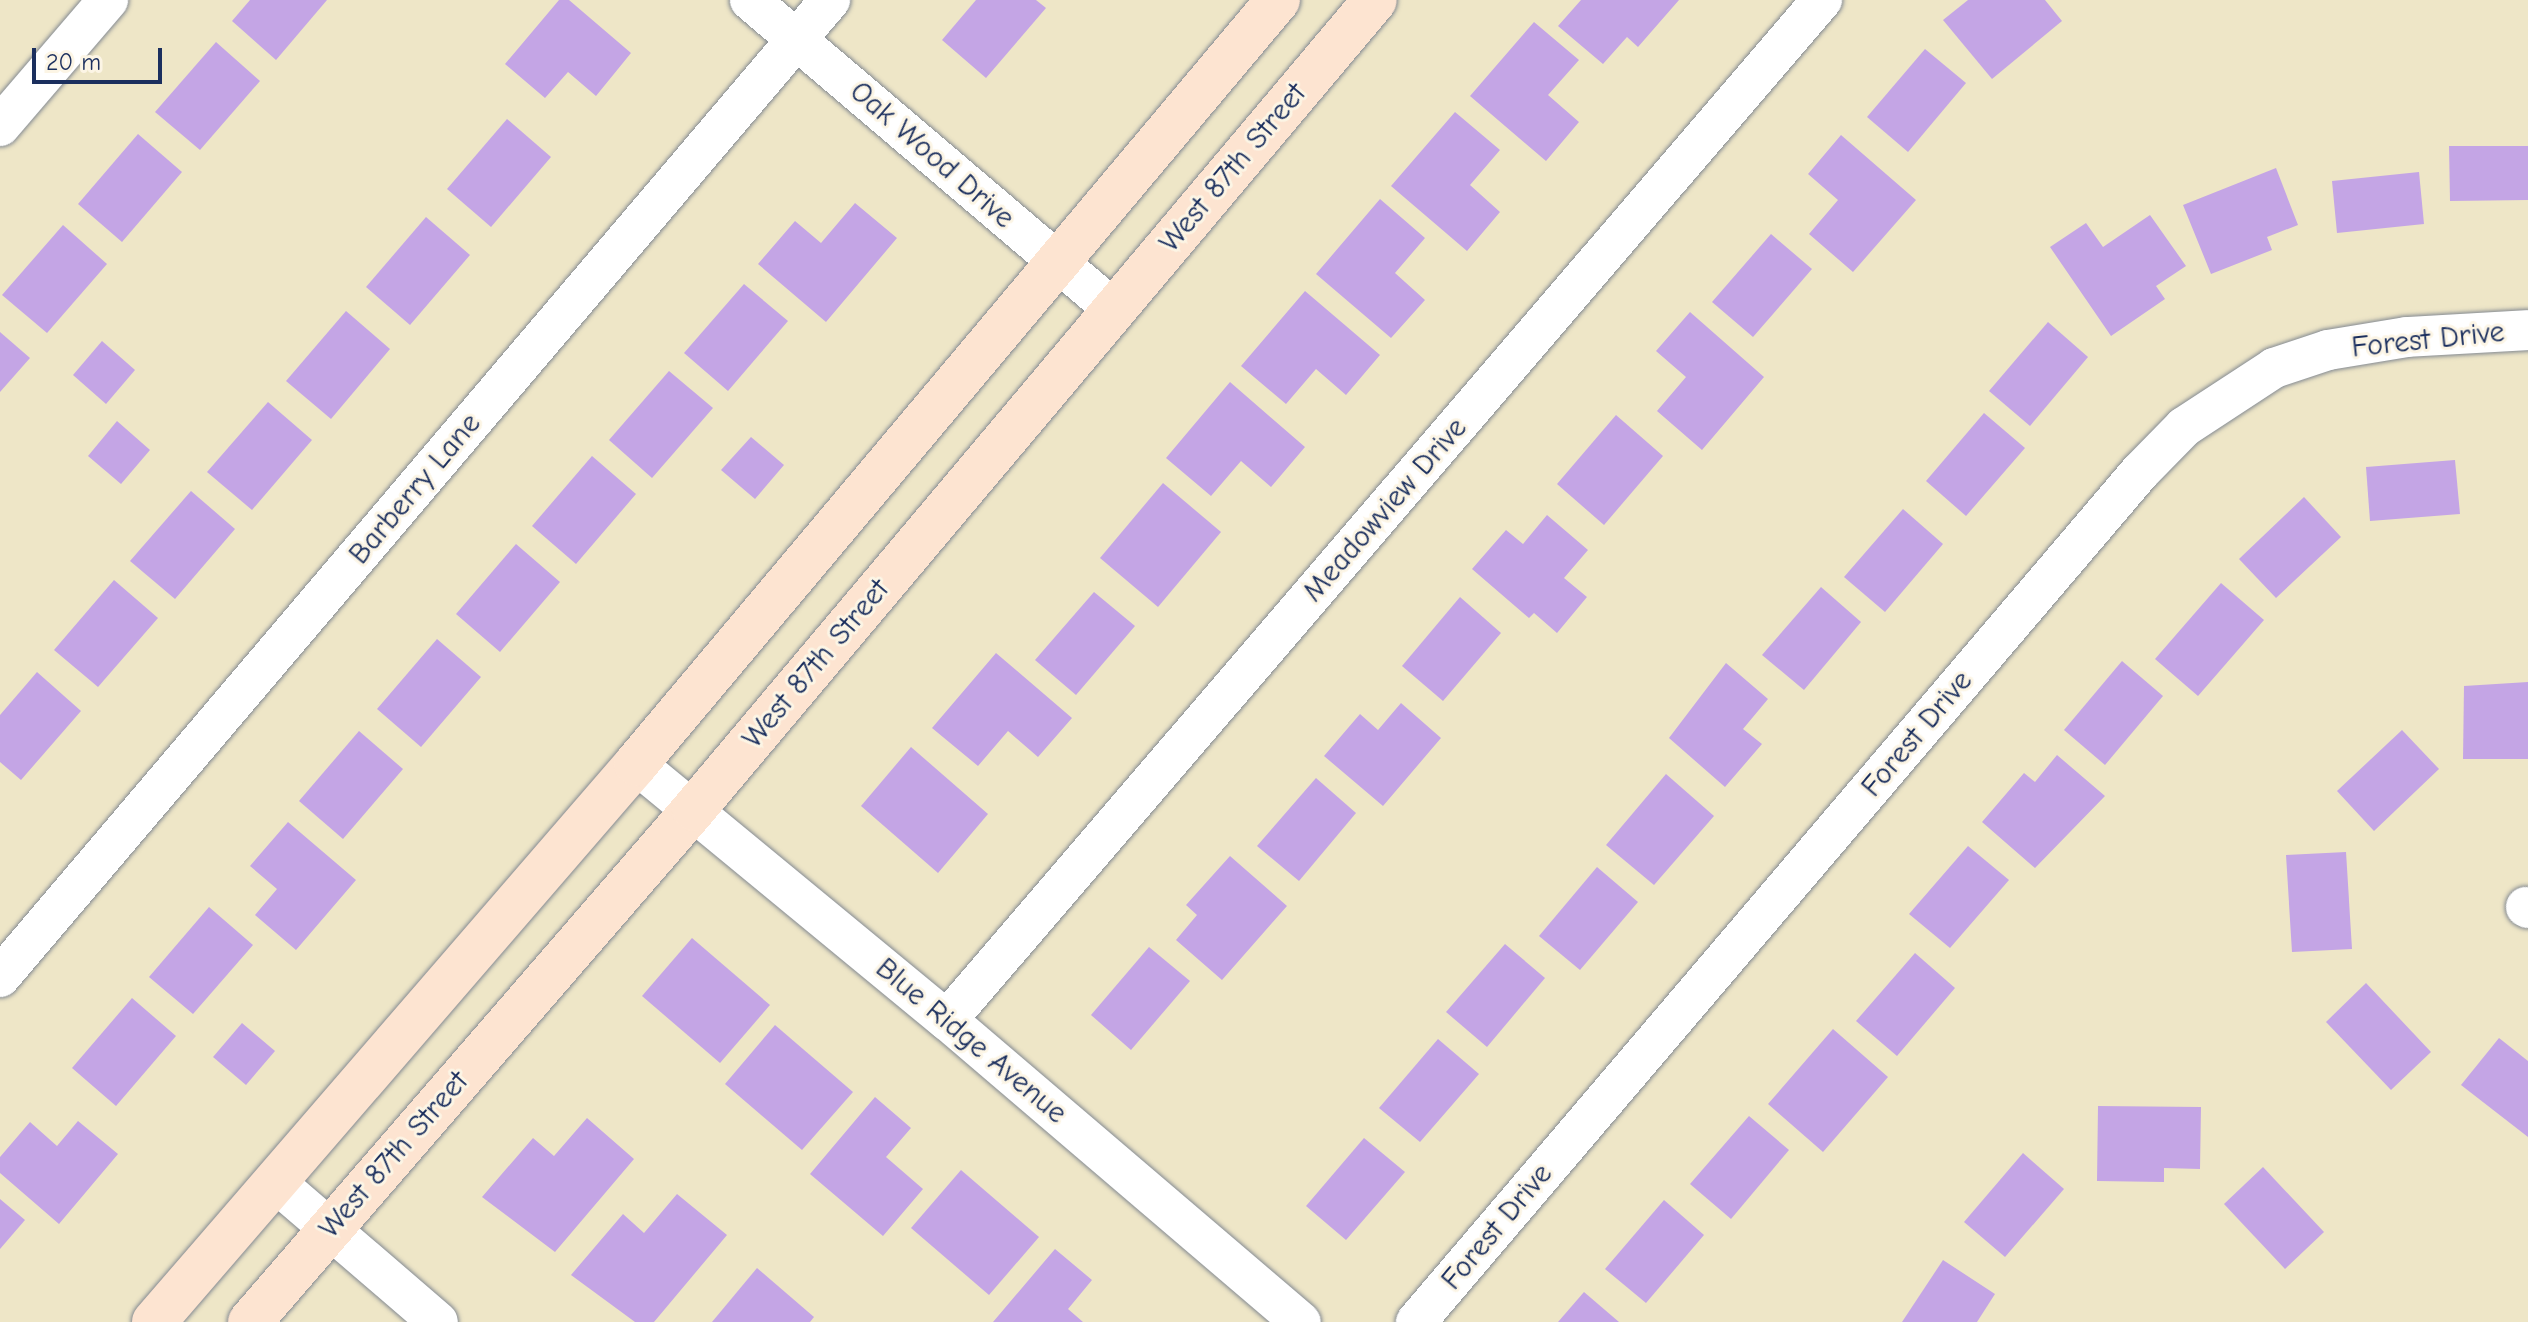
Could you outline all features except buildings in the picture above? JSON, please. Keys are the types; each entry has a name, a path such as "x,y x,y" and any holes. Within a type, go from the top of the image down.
{"main road":[{"path":"154,1322 636,764 1278,0"},
{"name":"West 87th Street","path":"250,1322 694,809 1375,0"}],"street":[{"path":"0,126 108,0"},
{"name":"Oak Wood Drive","path":"750,0 1113,309"},
{"name":"Barberry Lane","path":"0,977 830,0"},
{"name":"Meadowview Drive","path":"947,1020 1822,0"},
{"name":"Forest Drive","path":"1416,1322 2140,472 2184,427 2274,368 2328,350 2407,337 2528,330"},
{"name":"Blue Ridge Avenue","path":"636,764 947,1020 1301,1322"},
{"path":"274,1181 438,1322"}]}
